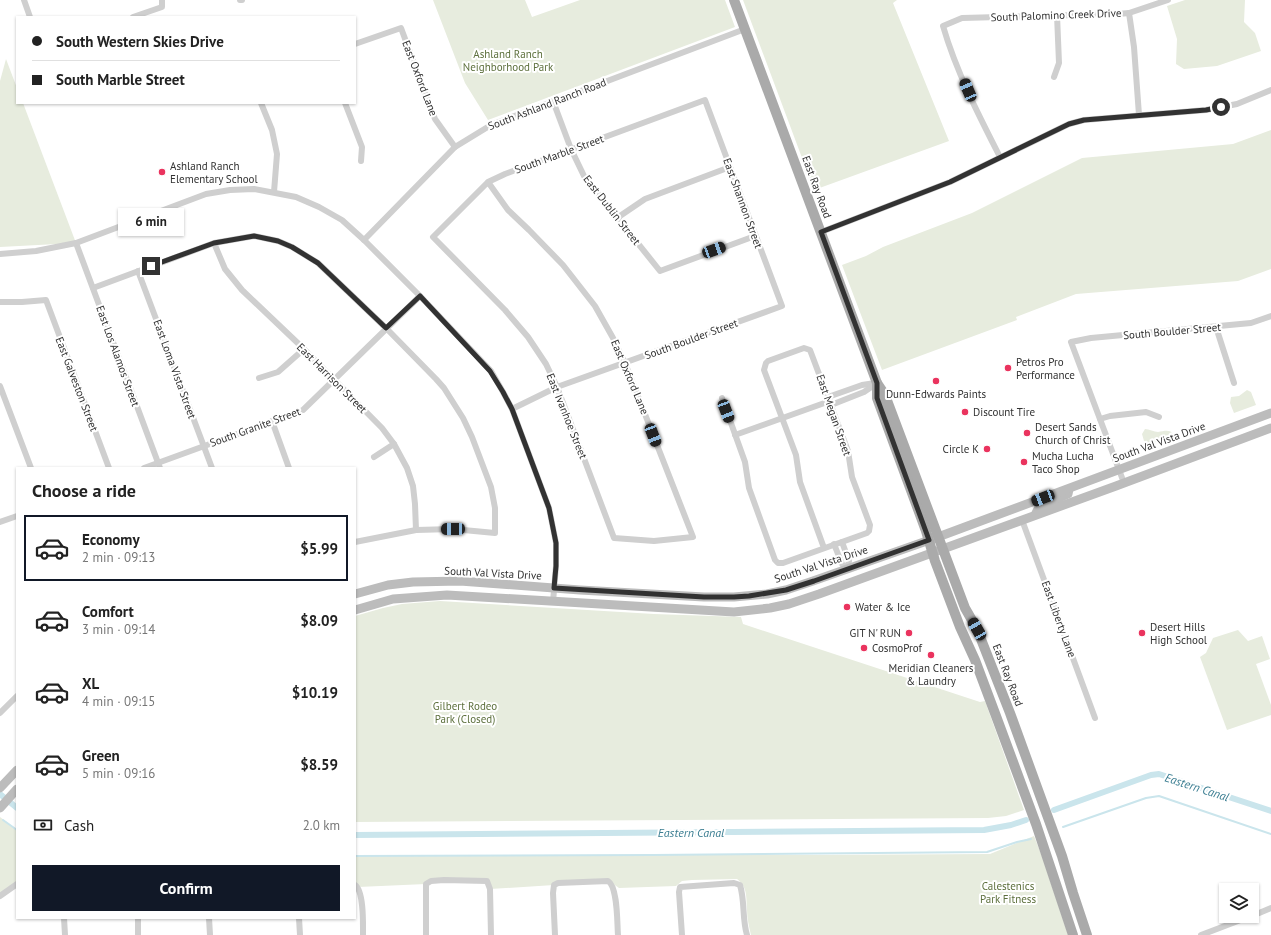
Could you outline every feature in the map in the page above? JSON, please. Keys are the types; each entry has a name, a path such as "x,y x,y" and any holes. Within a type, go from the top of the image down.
{"main road":[{"name":"East Ray Road","path":"734,0 877,383 885,395 934,538 943,549 965,608 977,629 1010,713 1062,856 1072,893 1087,935"},
{"name":"South Val Vista Drive","path":"356,594 388,585 413,582 460,581 699,596 734,597 768,594 786,590 934,538 1268,414"},
{"path":"356,610 393,599 447,596 734,612 770,608 789,604 852,582 1271,428"},
{"path":"1034,516 1039,507 1068,494 1069,488"},
{"name":"East Ray Road","path":"934,538 933,552 960,627 982,679 1036,824 1073,935"},
{"path":"847,569 852,582"},
{"path":"699,596 700,610"},
{"path":"982,679 988,680 992,683 1000,705 1010,713"},
{"path":"0,788 16,771"},
{"path":"5,803 16,790"}],"street":[{"path":"24,0 30,16"},
{"name":"South Palomino Creek Drive","path":"1000,157 973,103 946,39 943,26 962,18 1129,13 1168,0"},
{"path":"135,16 162,3"},
{"path":"1129,13 1134,48 1139,115"},
{"path":"1054,76 1058,63 1057,15"},
{"name":"East Oxford Lane","path":"356,44 401,28 435,119 455,147"},
{"name":"South Ashland Ranch Road","path":"364,240 455,147 491,124 745,29"},
{"path":"821,232 950,182 1069,124 1084,120 1214,108 1236,104 1271,90"},
{"name":"South Marble Street","path":"433,237 488,182 571,149 705,100"},
{"name":"East Shannon Street","path":"705,100 782,306"},
{"name":"East Dublin Street","path":"553,101 571,149 584,176 660,270 756,236"},
{"path":"261,104 272,130 277,154 274,192"},
{"path":"346,104 362,147 361,161"},
{"path":"617,218 645,199 730,167"},
{"name":"East Oxford Lane","path":"488,182 508,210 563,265 595,306 625,363 692,537 654,541 614,538"},
{"path":"0,254 36,251 76,243 206,194 230,190 254,189 296,197 319,207 342,220 420,296 490,371 503,392 512,409 549,508 556,543 554,602"},
{"path":"93,288 214,243 254,236 278,241 292,247 318,263 386,328 436,378 463,418 491,487 495,508 495,533 453,529 416,530 356,542"},
{"name":"East Ivanhoe Street","path":"433,237 505,310 528,337 546,364 557,387 614,538"},
{"name":"East Los Alamos Street","path":"76,243 159,465"},
{"name":"East Harrison Street","path":"214,243 225,269 242,290 335,380 382,428 394,444 407,468 413,486 416,530"},
{"name":"East Loma Vista Street","path":"138,271 212,467"},
{"name":"South Granite Street","path":"149,467 159,465 204,446 303,410 420,296"},
{"name":"East Galveston Street","path":"0,302 46,300 109,467"},
{"name":"South Boulder Street","path":"512,409 557,387 782,306"},
{"name":"South Boulder Street","path":"1100,419 1071,342 1091,338 1251,323 1271,316"},
{"path":"1216,327 1234,383"},
{"name":"East Megan Street","path":"782,418 764,370 765,366 768,361 804,348 808,349 812,352 848,451 852,477 870,525 867,532 842,542"},
{"path":"259,378 278,372 304,349"},
{"path":"735,435 829,401 864,392 877,383"},
{"path":"0,386 31,467"},
{"path":"722,398 745,462 750,488 778,563 783,563 834,544 842,542 850,561 847,569 842,564 834,544"},
{"path":"1124,483 1100,419 1110,416 1146,412 1159,417"},
{"path":"1268,414 1271,428"},
{"path":"782,418 796,455 800,482 824,548"},
{"path":"272,421 289,467"},
{"path":"374,457 394,444"},
{"path":"0,522 16,516"},
{"name":"East Liberty Lane","path":"1022,520 1095,718"},
{"path":"0,713 16,697"},
{"path":"426,935 426,884 431,881 444,880 488,882 490,890 491,935"},
{"path":"555,935 554,885 558,883 608,881 612,883 615,891 618,935"},
{"path":"682,935 679,892 680,887 734,883 740,885 742,891 744,927 746,935"},
{"path":"0,896 16,885"},
{"path":"356,886 361,897 363,935"},
{"path":"1259,913 1271,908"},
{"path":"64,919 65,935"},
{"path":"138,919 138,935"},
{"path":"209,919 210,935"},
{"path":"299,919 300,935"},
{"path":"1201,935 1233,923"}],"green space":[{"name":"Ashland Ranch Neighborhood Park","path":"433,0 525,0 532,17 580,0 725,0 735,27 488,120 465,83"},
{"path":"743,0 897,0 893,3 949,141 814,190"},
{"path":"1185,0 1245,0 1244,22 1255,33 1261,51 1217,66 1184,69 1176,64 1177,39 1167,6"},
{"path":"6,59 16,85 16,104 23,104 76,243 0,247 0,81"},
{"path":"1271,130 1271,269 1238,281 1076,294 1016,317 1017,320 882,370 842,265 866,256 883,247 972,213 1082,158 1233,144"},
{"path":"1247,390 1251,392 1256,405 1234,413 1230,403 1231,397 1239,396"},
{"path":"1145,429 1156,432 1169,431 1174,435 1151,444 1144,441 1142,434"},
{"name":"Gilbert Rodeo Park (Closed)","path":"440,601 654,614 741,617 743,624 980,702 985,701 1024,810 1006,816 988,818 356,822 356,616 402,604"},
{"path":"1238,630 1248,641 1262,636 1270,659 1256,664 1271,705 1271,715 1227,730 1200,657 1206,653 1213,638"},
{"path":"0,817 16,829 16,885 0,896"},
{"name":"Calestenics Park Fitness","path":"1034,836 1068,935 751,935 745,889 741,882 737,879 692,880 682,881 676,886 619,888 612,883 490,889 487,881 444,880 426,884 358,887 356,886 356,855 990,854"}],"waterway":[{"name":"Eastern Canal","path":"1054,810 1151,775 1159,774 1271,811"},
{"name":"Eastern Canal","path":"0,794 16,807"},
{"path":"1063,827 1146,798 1159,796 1271,834"},
{"path":"3,820 16,829"},
{"name":"Eastern Canal","path":"356,835 984,830 1011,825 1026,820"},
{"path":"356,856 987,852 1031,839"}],"place":[{"name":"Ashland Ranch Elementary School","path":"162,172"},
{"name":"Petros Pro Performance","path":"1008,368"},
{"name":"Dunn-Edwards Paints","path":"936,381"},
{"name":"Discount Tire","path":"965,412"},
{"name":"Desert Sands Church of Christ","path":"1027,433"},
{"name":"Circle K","path":"987,449"},
{"name":"Mucha Lucha Taco Shop","path":"1024,462"},
{"name":"Water & Ice","path":"847,607"},
{"name":"GIT N' RUN","path":"909,633"},
{"name":"Desert Hills High School","path":"1142,633"},
{"name":"CosmoProf","path":"864,648"},
{"name":"Meridian Cleaners & Laundry","path":"931,655"}],"route":[{"path":"151,266 214,243 254,236 278,241 292,247 318,263 386,328 420,296 490,371 512,409 549,508 556,543 554,588 704,597 734,597 768,594 814,581 929,540 877,398 877,383 821,232 950,182 1069,124 1084,120 1206,110 1221,107"}]}
